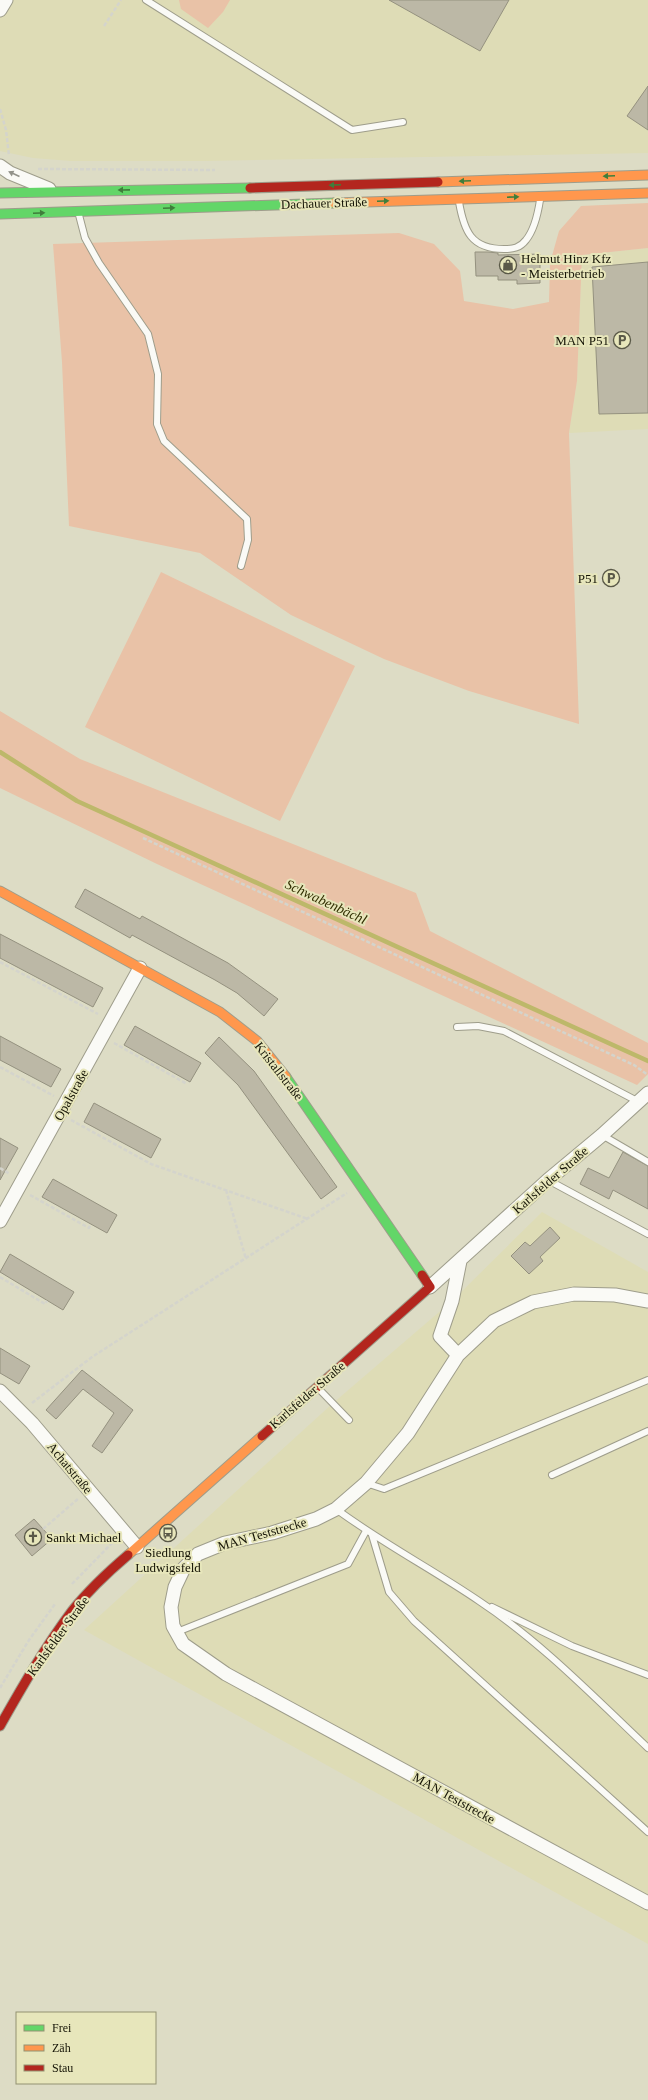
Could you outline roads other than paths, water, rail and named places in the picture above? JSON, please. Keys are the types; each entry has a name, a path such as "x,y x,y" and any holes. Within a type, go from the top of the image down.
{"main road":[{"name":"Dachauer Straße","path":"0,193 219,189 648,175"},
{"name":"Dachauer Straße","path":"0,214 648,193"},
{"name":"Kristallstraße","path":"0,891 220,1012 257,1041 283,1073 361,1184 430,1287"},
{"name":"Karlsfelder Straße","path":"0,1726 23,1685 72,1611 107,1574 430,1287"}],"street":[{"path":"0,10 6,0"},
{"path":"4,165 10,173 56,192"},
{"name":"Opalstraße","path":"0,1221 140,968"},
{"name":"Karlsfelder Straße","path":"430,1287 548,1180 602,1136 645,1097"},
{"path":"458,1355 440,1336 452,1301 460,1261"},
{"name":"MAN Teststrecke","path":"648,1301 615,1295 574,1294 533,1302 494,1321 458,1355 408,1433 366,1483 336,1509 316,1519 272,1533 225,1542 198,1554 184,1568 175,1587 171,1607 173,1626 183,1644 226,1674 648,1903"},
{"name":"Achatstraße","path":"0,1391 21,1411 137,1547"}],"lane":[{"path":"146,0 352,130 403,122"},
{"path":"458,199 462,218 467,231 480,245 497,249 515,249 526,240 537,218 540,196"},
{"path":"78,211 85,238 148,334 158,374 157,424 164,441 247,519 248,540 241,566"},
{"path":"457,1027 478,1026 504,1031 645,1097"},
{"path":"602,1136 648,1162"},
{"path":"548,1180 648,1234"},
{"path":"366,1483 384,1489 648,1380"},
{"path":"317,1387 349,1420"},
{"path":"552,1475 648,1431"},
{"path":"336,1509 369,1533 479,1601 572,1646 648,1675"},
{"path":"177,1632 348,1564 369,1533"},
{"path":"369,1533 389,1592 414,1621 648,1832"},
{"path":"479,1601 536,1645 648,1748"}],"waterway":[{"name":"Schwabenbächl","path":"0,752 77,801 648,1061"}],"place":[{"name":"Helmut Hinz Kfz - Meisterbetrieb","path":"508,265"},
{"name":"MAN P51","path":"622,340"},
{"name":"P51","path":"611,578"},
{"name":"Siedlung Ludwigsfeld","path":"168,1533"},
{"name":"Sankt Michael","path":"33,1537"}]}
